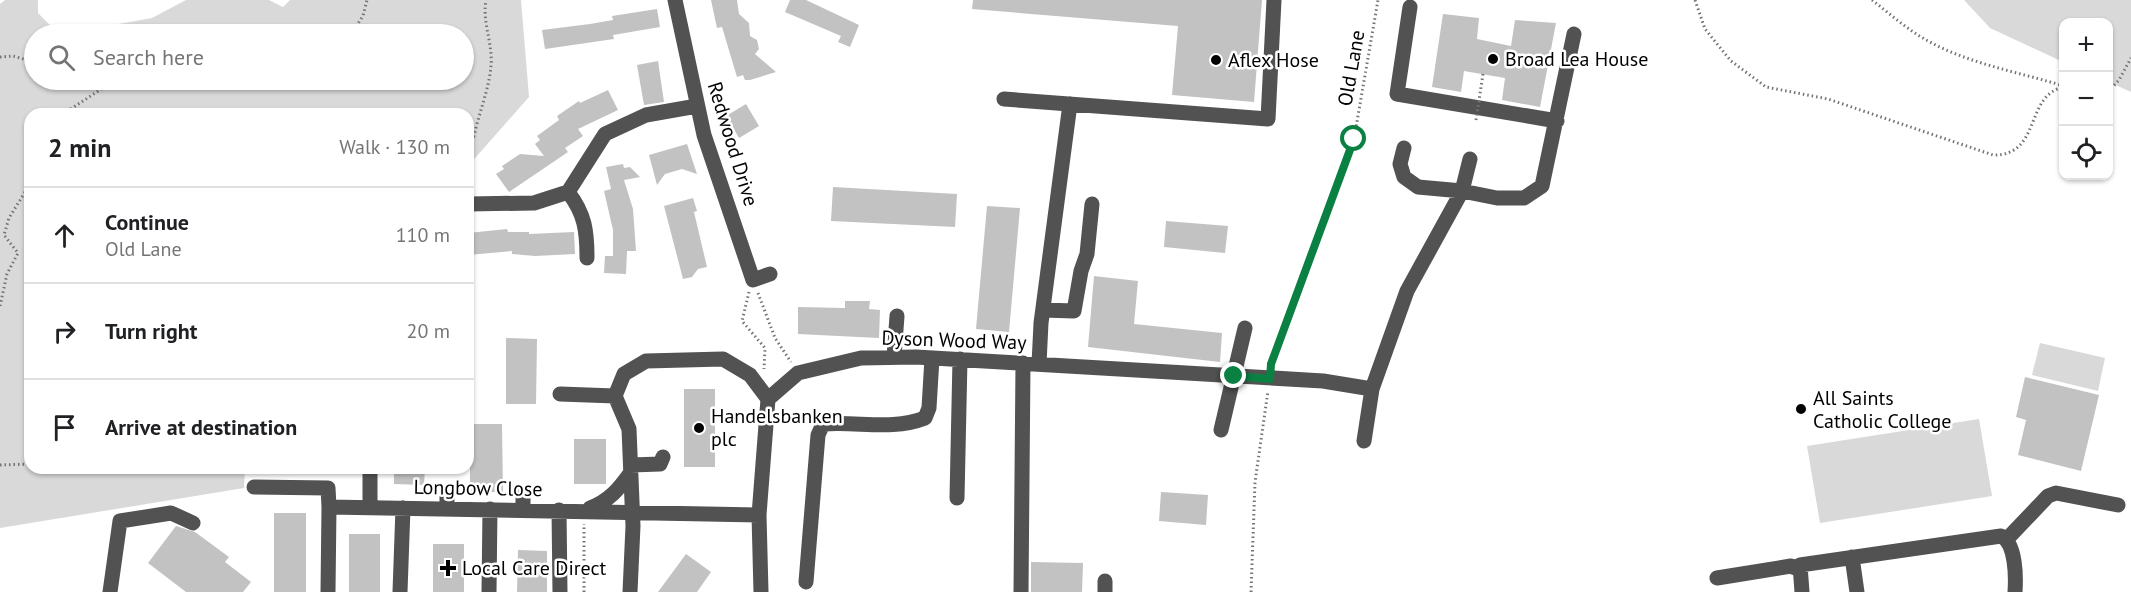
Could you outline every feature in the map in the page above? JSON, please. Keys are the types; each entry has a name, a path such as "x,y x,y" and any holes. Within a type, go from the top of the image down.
{"street":[{"name":"Redwood Drive","path":"675,0 704,135 753,280"},
{"path":"1005,99 1268,118 1274,0"},
{"path":"1410,7 1397,93 1557,121"},
{"path":"1404,148 1400,164 1404,177 1418,187 1462,191 1497,198 1524,198 1542,186 1576,52 1574,34"},
{"path":"1039,364 1043,310 1070,104"},
{"path":"474,204 534,202 568,192 605,134 646,115 698,106"},
{"path":"1364,441 1372,388 1407,291 1462,191 1470,159"},
{"path":"568,192 581,209 587,231 587,258"},
{"path":"1043,310 1074,311 1081,271 1087,254 1092,204"},
{"path":"753,280 770,274"},
{"path":"894,357 897,316"},
{"path":"1221,430 1245,328"},
{"name":"Dyson Wood Way","path":"766,395 798,373 861,358 894,357 1323,381 1372,388"},
{"path":"806,582 818,435 823,424 852,422 887,426 925,418 929,408 932,358"},
{"path":"630,592 633,526 629,429 615,396 624,374 646,361 723,359 750,375 766,395 759,515 761,592"},
{"path":"957,498 960,359"},
{"path":"1021,592 1023,363"},
{"path":"560,394 615,396"},
{"path":"631,469 660,464 663,457"},
{"name":"Longbow Close","path":"585,510 602,503 617,491 631,469"},
{"path":"370,474 370,508"},
{"path":"254,487 328,488 328,592"},
{"path":"447,492 447,509"},
{"path":"2007,539 2048,496 2056,493 2068,493 2118,505"},
{"path":"523,494 523,510"},
{"name":"Longbow Close","path":"329,507 759,515"},
{"path":"400,592 403,508"},
{"path":"489,592 490,509"},
{"path":"559,510 560,592"},
{"path":"110,592 120,521 171,513 193,523"},
{"path":"1802,592 1798,569 1800,565 2001,536 2007,539"},
{"path":"2007,539 2015,575 2015,592"},
{"path":"1852,557 1857,592"},
{"path":"1717,578 1791,566 1798,569"}],"path":[{"path":"358,24 363,16 367,0"},
{"path":"474,135 491,66 489,40 483,16 486,0"},
{"name":"Old Lane","path":"1251,592 1255,482 1271,364 1354,139 1378,0"},
{"path":"1695,0 1706,29 1731,61 1766,87 1828,99 1993,155 2007,155 2018,149 2042,102 2055,89 2059,88"},
{"path":"1872,0 1928,41 1984,65 2023,73 2059,85"},
{"path":"0,57 13,56 24,59"},
{"path":"2113,87 2131,58"},
{"path":"1476,120 1483,74"},
{"path":"72,108 100,90"},
{"path":"0,306 7,274 18,253 4,235 9,218 24,194"},
{"path":"753,280 776,338 798,373"},
{"path":"753,280 742,321 765,348 766,395"},
{"path":"0,465 24,464"},
{"path":"584,592 585,510"}],"shaded area":[{"path":"5,0 38,0 38,13 49,24 24,24 24,90 474,90 474,24 119,24 152,18 186,0 269,0 283,7 290,0 521,0 529,97 474,159 474,108 24,108 24,474 245,474 244,488 0,528 0,4"},
{"path":"1964,0 2131,0 2131,92 2113,84 2113,18 2059,18 2059,60 1990,28"},
{"path":"2040,343 2105,358 2098,391 2032,375"},
{"path":"1979,419 1992,496 1820,523 1807,446"}],"building":[{"path":"711,0 737,0 739,14 749,23 750,36 757,40 759,49 755,54 776,72 750,80 745,80 743,75 737,77 722,27 717,28"},
{"path":"790,0 806,0 859,25 850,47 838,42 841,36 785,12"},
{"name":"Aflex Hose","path":"973,0 1262,0 1254,102 1172,95 1178,26 972,9"},
{"path":"657,9 660,27 613,35 614,39 545,49 542,30 613,20 612,16"},
{"name":"Broad Lea House","path":"1443,14 1479,18 1477,39 1511,46 1515,20 1556,23 1540,107 1502,100 1505,78 1464,71 1461,92 1432,87"},
{"path":"658,61 664,102 644,105 637,65"},
{"path":"608,90 618,110 578,129 583,136 565,148 568,152 509,192 496,174 504,169 502,166 520,154 544,156 535,144 540,140 537,136 559,120 557,116 579,101 580,103"},
{"path":"746,104 759,126 739,138 726,116"},
{"path":"687,144 697,174 682,169 665,174 657,185 649,155"},
{"path":"623,164 624,168 630,167 640,177 624,180 633,209 636,251 627,251 626,274 604,273 605,256 613,256 613,230 604,191 611,189 606,167"},
{"path":"833,187 957,194 955,227 831,221"},
{"path":"693,198 697,211 694,212 707,267 698,269 692,277 683,279 664,206"},
{"path":"987,206 1020,208 1009,332 976,329"},
{"path":"1166,221 1228,226 1225,253 1164,247"},
{"path":"507,229 508,232 529,232 529,234 574,232 575,254 535,256 512,254 512,251 474,254 474,232"},
{"path":"1094,276 1138,281 1134,324 1222,333 1220,362 1088,347"},
{"path":"845,301 870,301 869,309 880,310 879,338 798,334 798,307 845,308"},
{"path":"506,338 537,339 536,404 506,404"},
{"path":"2025,377 2099,395 2081,471 2018,455 2026,420 2016,417"},
{"name":"Handelsbanken plc","path":"684,389 715,389 715,467 684,467"},
{"path":"474,424 502,424 503,492 470,492 470,474 474,474"},
{"path":"574,439 606,439 606,484 574,484"},
{"path":"394,474 425,474 424,485 394,484"},
{"path":"1161,492 1208,495 1206,525 1159,521"},
{"path":"274,513 306,513 306,592 274,592"},
{"path":"176,526 195,532 229,557 225,562 251,582 243,592 186,592 148,563"},
{"path":"349,534 380,534 380,592 349,592"},
{"name":"Local Care Direct","path":"433,544 464,544 464,592 433,592"},
{"path":"518,550 547,551 547,592 517,592"},
{"path":"686,554 711,572 697,592 658,592"},
{"path":"1031,562 1083,563 1082,592 1031,592"}],"place":[{"name":"Broad Lea House","path":"1493,59"},
{"name":"Aflex Hose","path":"1216,60"},
{"name":"All Saints Catholic College","path":"1801,409"},
{"name":"Handelsbanken plc","path":"699,428"},
{"name":"Local Care Direct","path":"448,568"}],"route":[{"path":"1234,376 1270,379 1271,364 1299,294 1354,139"}]}
